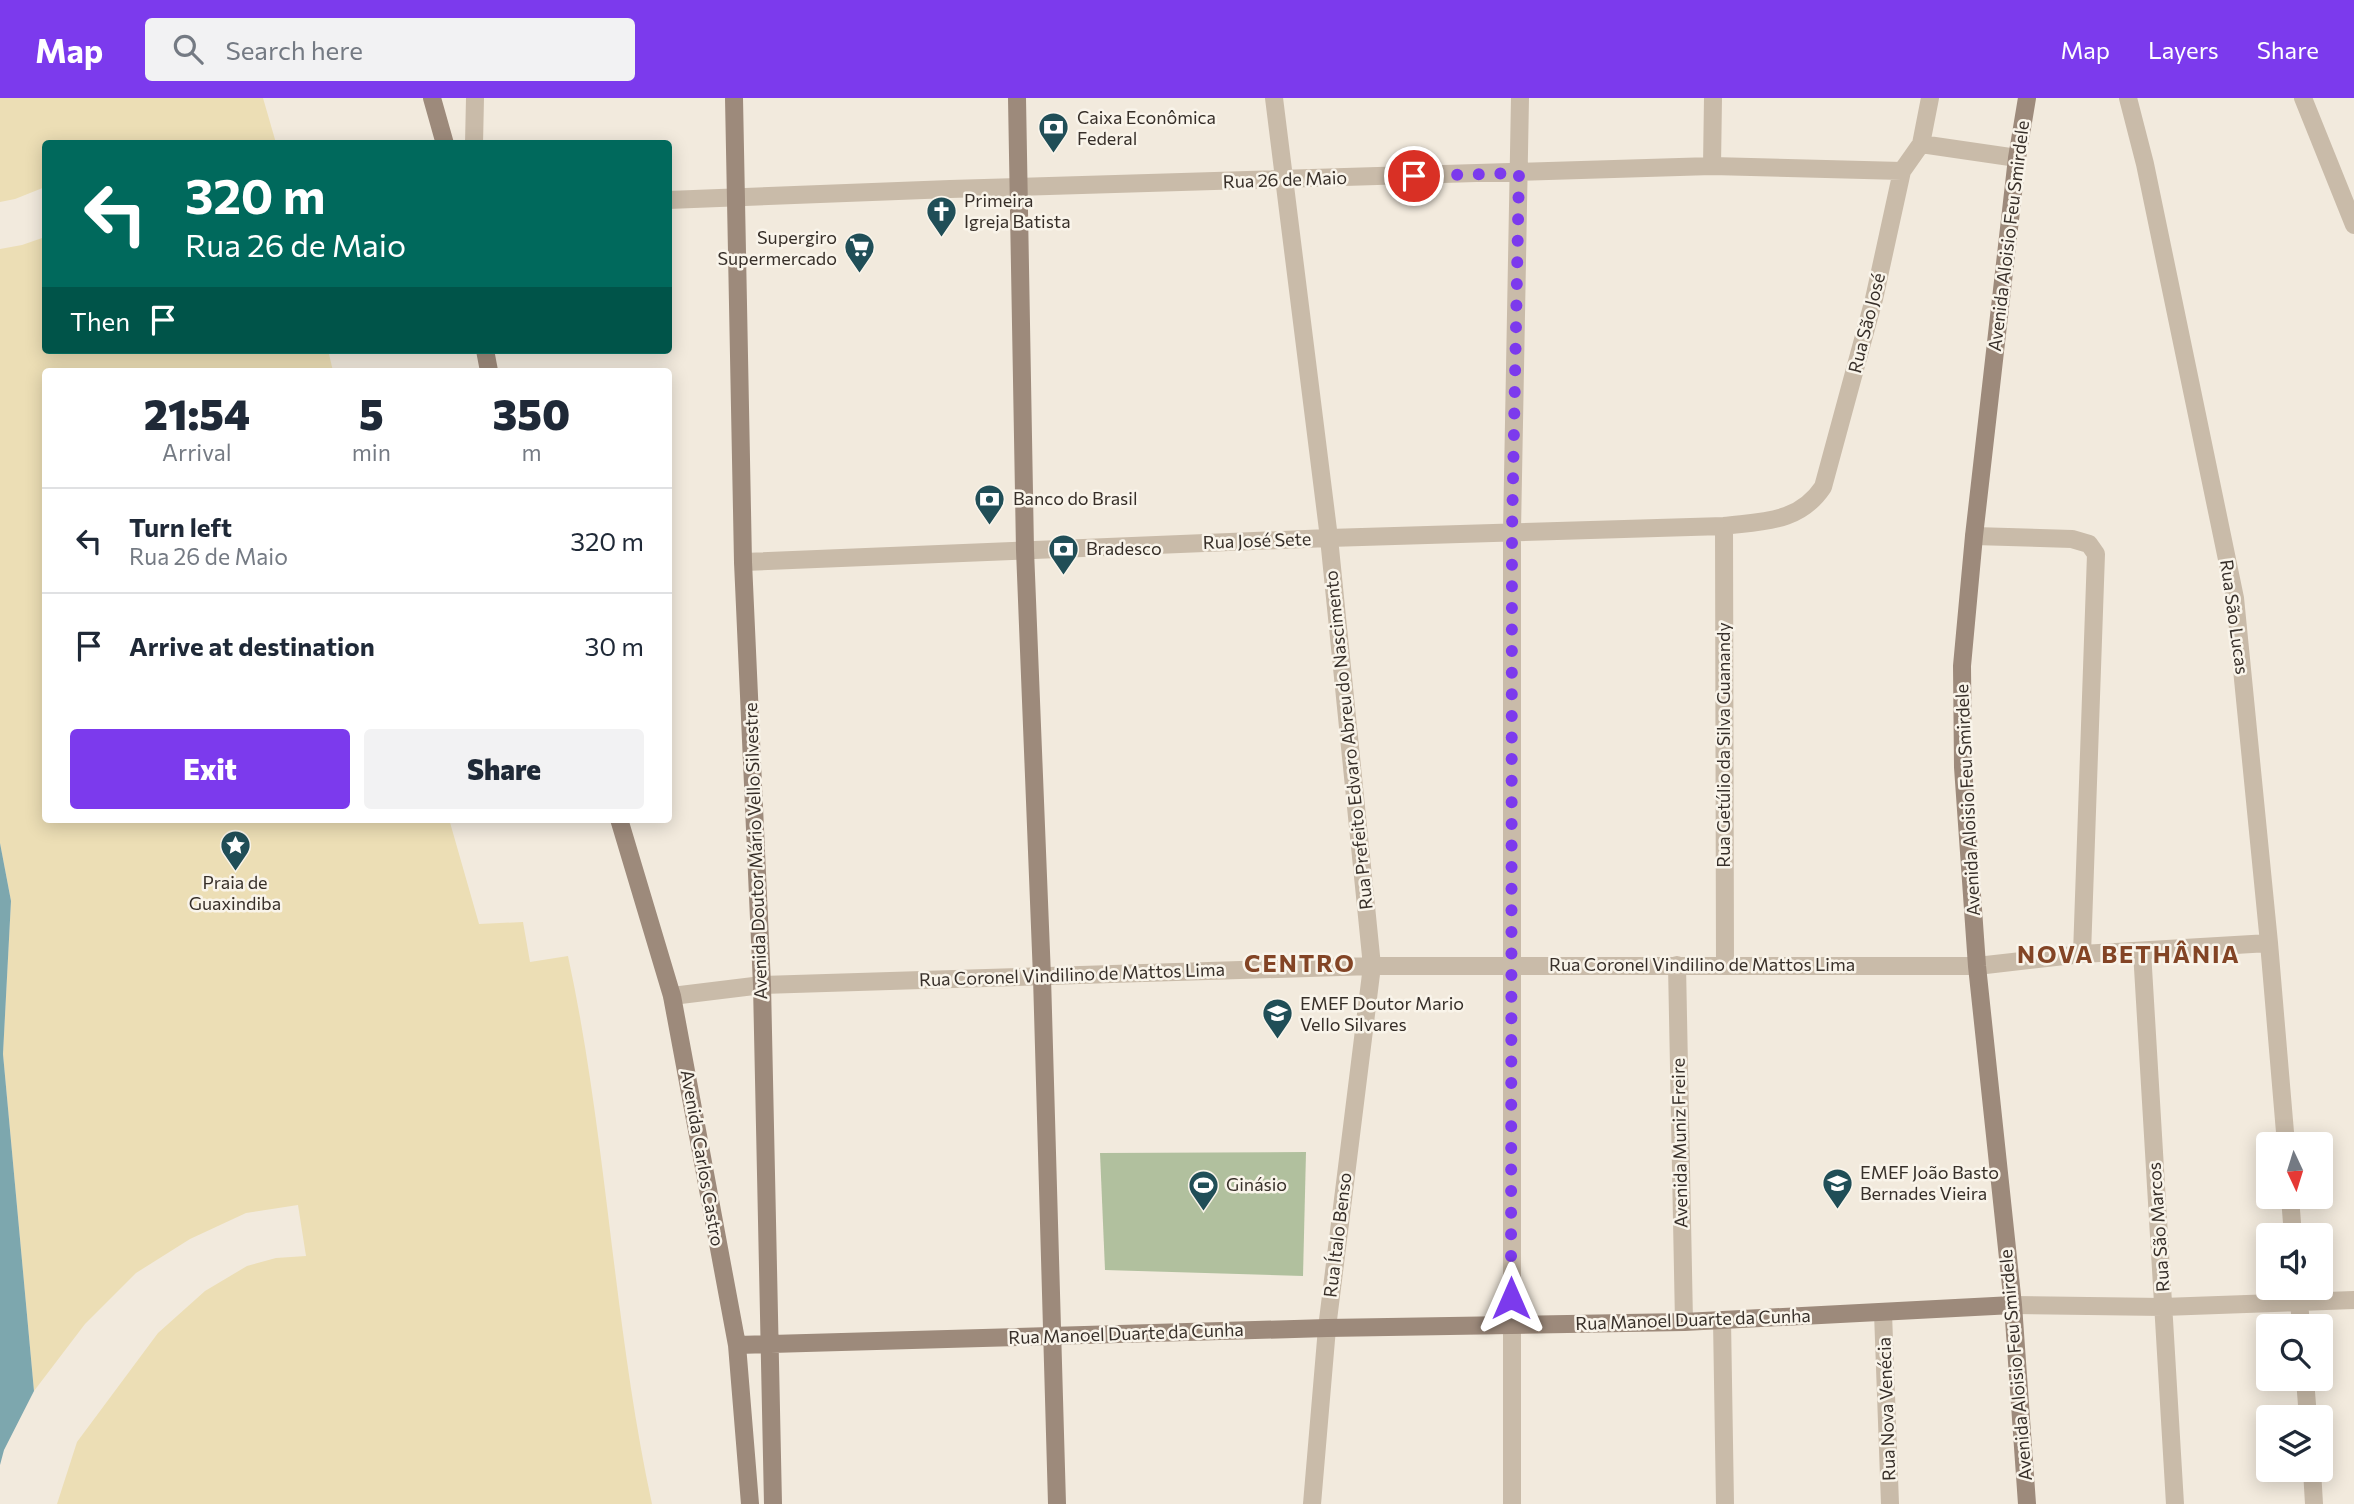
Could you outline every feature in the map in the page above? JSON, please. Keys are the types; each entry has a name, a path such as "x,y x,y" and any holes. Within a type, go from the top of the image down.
{"street":[{"path":"432,98 444,140"},
{"path":"474,140 475,98"},
{"name":"Avenida Doutor Mário Vello Silvestre","path":"734,98 743,562 762,985 773,1504"},
{"path":"1017,98 1025,550 1042,977 1057,1504"},
{"name":"Rua Prefeito Edvaro Abreu do Nascimento","path":"1274,98 1329,538 1372,966"},
{"path":"1512,1504 1512,531 1520,98"},
{"path":"1712,166 1713,98"},
{"name":"Rua São José","path":"1770,521 1801,510 1813,502 1823,487 1874,299 1902,171 1921,144 1930,98"},
{"name":"Avenida Aloisio Feu Smirdele","path":"2026,98 1974,536 1962,666 1963,767 1977,966 2013,1305 2027,1504"},
{"name":"Rua São Lucas","path":"2128,98 2145,164 2235,597 2285,1132"},
{"path":"2303,98 2354,225"},
{"path":"1921,144 2017,158"},
{"name":"Rua 26 de Maio","path":"672,200 1712,166 1902,171"},
{"name":"Rua José Sete","path":"743,562 1512,531 1724,526 1770,521"},
{"name":"Rua Getúlio da Silva Guanandy","path":"1724,526 1725,965"},
{"path":"1974,536 2072,539 2089,544 2096,554 2082,954"},
{"name":"Avenida Carlos Castro","path":"620,823 672,996 737,1345 750,1504"},
{"name":"Rua Coronel Vindilino de Mattos Lima","path":"672,996 762,985 1372,966 1977,966 2082,954 2269,943"},
{"name":"Rua São Marcos","path":"2141,951 2175,1504"},
{"name":"Avenida Muniz Freire","path":"1676,965 1684,1322"},
{"name":"Rua Ítalo Benso","path":"1312,1504 1326,1328 1372,966"},
{"name":"Rua Manoel Duarte da Cunha","path":"2333,1298 2354,1300"},
{"name":"Rua Manoel Duarte da Cunha","path":"737,1345 1326,1328 1684,1322 2013,1305 2164,1307 2256,1299"},
{"name":"Rua Nova Venécia","path":"1883,1313 1890,1504"},
{"path":"1722,1320 1725,1504"},
{"path":"2313,1482 2314,1504"}],"green space":[{"name":"Ginásio","path":"1306,1152 1303,1276 1105,1270 1100,1153"}],"sand":[{"path":"0,98 263,98 275,140 42,140 42,188 0,202"},
{"name":"Praia de Guaxindiba","path":"42,238 42,354 329,354 332,368 42,368 42,823 450,823 479,924 523,922 530,962 568,956 592,1093 628,1367 652,1504 57,1504 77,1442 158,1333 205,1291 247,1266 276,1258 306,1256 298,1205 246,1213 190,1239 136,1273 85,1324 34,1391 3,1054 11,901 0,843 0,249"}],"water":[{"path":"0,843 11,901 3,1054 34,1391 4,1450 0,1465"}],"place":[{"name":"Caixa Econômica Federal","path":"1054,155"},
{"name":"Primeira Igreja Batista","path":"941,238"},
{"name":"Supergiro Supermercado","path":"860,275"},
{"name":"Banco do Brasil","path":"990,526"},
{"name":"Bradesco","path":"1063,576"},
{"name":"Praia de Guaxindiba","path":"235,872"},
{"name":"EMEF Doutor Mario Vello Silvares","path":"1277,1041"},
{"name":"EMEF João Basto Bernades Vieira","path":"1837,1210"},
{"name":"Ginásio","path":"1203,1212"}],"district":[{"name":"NOVA BETHÂNIA","path":"2129,955"},
{"name":"CENTRO","path":"1300,964"}],"route":[{"path":"1414,176 1519,173 1512,531 1511,1298"}]}
